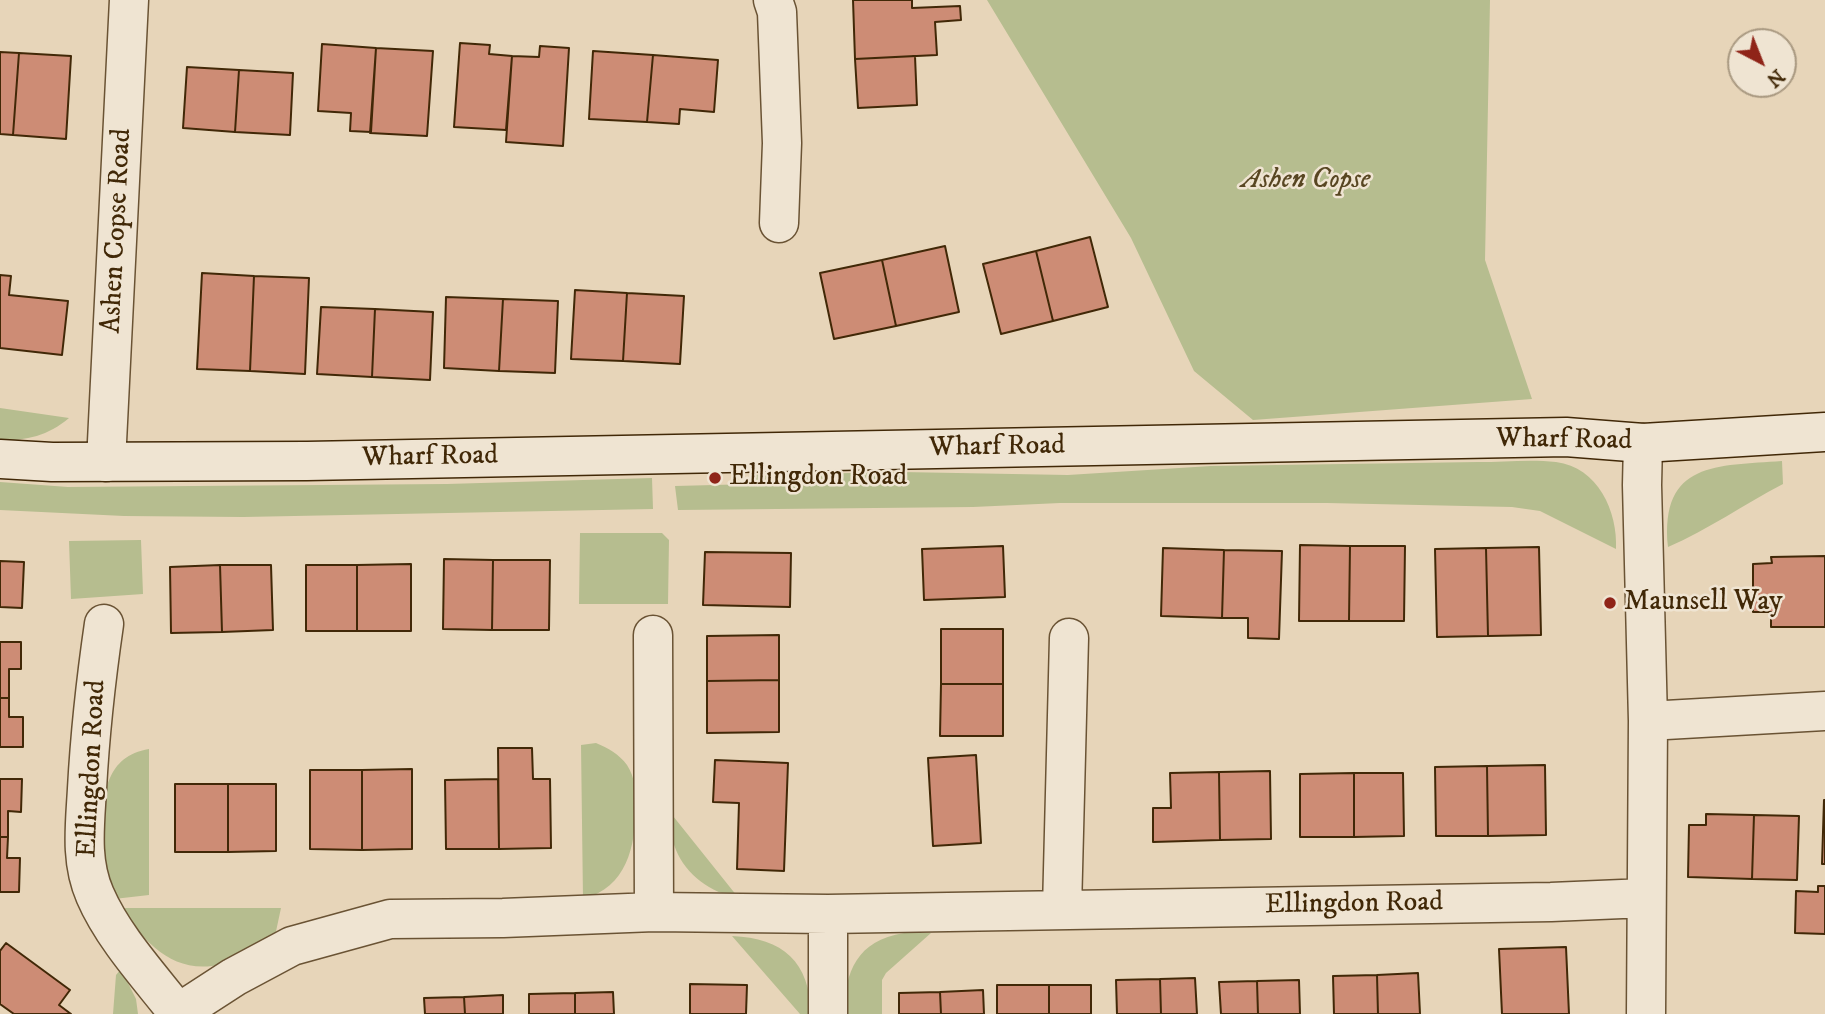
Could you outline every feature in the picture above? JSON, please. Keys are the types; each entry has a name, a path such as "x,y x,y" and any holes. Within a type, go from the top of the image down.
{"street":[{"name":"Ashen Copse Road","path":"106,461 129,0"},
{"path":"774,0 778,12 782,143 779,223"},
{"name":"Wharf Road","path":"0,459 307,461 1566,437 1643,443 1825,432"},
{"path":"1643,443 1648,721 1646,1014"},
{"name":"Ellingdon Road","path":"104,624 90,722 84,848 88,871 95,894 109,920 178,1014 234,977 292,946 390,919 654,912 828,914 1551,902 1646,898"},
{"path":"653,635 654,912"},
{"path":"1062,909 1069,638"},
{"path":"1648,721 1825,711"},
{"path":"828,914 828,1014"}],"green space":[{"name":"Ashen Copse","path":"987,0 1490,0 1485,260 1532,399 1253,420 1194,371 1131,238"},
{"path":"0,408 69,418 37,436 0,441"},
{"path":"1782,461 1783,484 1668,547 1668,519 1673,498 1683,483 1715,468"},
{"path":"1556,462 1571,466 1594,482 1609,507 1616,535 1616,549 1540,511 1512,507 1327,503 1060,503 973,507 678,510 675,486 753,484 754,475 901,472 1068,475 1211,466"},
{"path":"652,478 653,509 243,517 124,516 0,510 0,482 68,487 447,484"},
{"path":"580,533 662,533 669,540 668,604 579,604"},
{"path":"141,540 143,594 71,599 69,541"},
{"path":"596,743 617,755 630,770 635,790 635,822 630,851 619,875 598,893 583,899 581,745"},
{"path":"149,749 149,895 114,899 101,858 106,790 115,768 135,753"},
{"path":"673,816 737,896 709,887 686,867 673,842"},
{"path":"121,908 281,908 275,936 228,962 196,966 170,958 158,950 138,931"},
{"path":"904,933 931,933 886,973 882,980 882,1014 843,1014 847,984 857,960 875,943"},
{"path":"732,936 766,942 790,956 805,980 811,1014 800,1014"},
{"path":"121,969 136,999 138,1014 113,1014 116,975"}],"building":[{"path":"853,0 912,0 912,8 960,6 961,20 935,22 937,55 855,59"},
{"path":"460,43 490,45 489,54 512,56 506,130 454,127"},
{"path":"322,44 376,48 371,132 350,131 351,113 318,111"},
{"path":"540,46 569,48 563,146 506,142 512,56 539,57"},
{"path":"376,48 433,51 427,136 370,133"},
{"path":"593,51 653,55 647,122 589,119"},
{"path":"0,52 19,53 13,135 0,134"},
{"path":"19,53 71,56 66,139 13,135"},
{"path":"653,55 718,60 714,112 680,109 679,124 647,122"},
{"path":"915,56 917,105 858,108 855,59"},
{"path":"187,67 239,70 235,132 183,128"},
{"path":"239,70 293,73 290,135 235,132"},
{"path":"1090,237 1108,307 1053,321 1036,251"},
{"path":"945,246 959,312 896,326 882,260"},
{"path":"1036,251 1053,321 1001,334 983,264"},
{"path":"882,260 896,326 834,339 820,273"},
{"path":"202,273 254,276 250,371 197,369"},
{"path":"0,275 11,276 9,295 68,301 62,355 0,348"},
{"path":"254,276 309,278 305,374 250,371"},
{"path":"575,290 627,293 623,361 571,359"},
{"path":"627,293 684,296 680,364 623,361"},
{"path":"446,297 503,299 499,371 444,368"},
{"path":"503,299 558,301 555,373 499,371"},
{"path":"321,307 375,309 372,377 317,374"},
{"path":"375,309 433,312 430,380 372,377"},
{"path":"1300,545 1350,546 1349,621 1299,621"},
{"path":"1003,546 1005,597 924,600 922,549"},
{"path":"1350,546 1405,546 1404,621 1349,621"},
{"path":"1539,547 1541,635 1488,636 1486,548"},
{"path":"1163,548 1224,550 1222,618 1161,616"},
{"path":"1486,548 1488,636 1437,637 1435,549"},
{"path":"1224,550 1282,551 1279,639 1248,638 1248,618 1222,618"},
{"path":"705,552 791,553 790,607 703,605"},
{"path":"1825,556 1825,627 1771,627 1771,612 1753,612 1753,564 1772,563 1771,557"},
{"path":"444,559 493,560 492,630 443,629"},
{"path":"493,560 550,560 549,630 492,630"},
{"path":"0,561 24,562 22,608 0,607"},
{"path":"411,564 411,631 357,631 357,565"},
{"path":"220,565 271,565 273,630 222,632"},
{"path":"220,565 222,632 171,633 170,567"},
{"path":"306,565 357,565 357,631 306,631"},
{"path":"941,629 1003,629 1003,684 941,684"},
{"path":"779,635 779,680 707,681 707,636"},
{"path":"0,642 21,642 21,669 9,669 9,698 0,698"},
{"path":"779,680 779,732 707,733 707,681"},
{"path":"941,684 1003,684 1003,736 940,736"},
{"path":"0,698 9,698 9,717 23,717 23,747 0,747"},
{"path":"498,748 532,748 533,779 550,779 551,848 499,849"},
{"path":"976,755 981,843 933,846 928,758"},
{"path":"715,760 788,763 784,871 737,869 739,803 713,802"},
{"path":"1545,765 1546,835 1488,836 1487,766"},
{"path":"1487,766 1488,836 1436,836 1435,767"},
{"path":"412,769 412,849 362,850 362,770"},
{"path":"310,770 362,770 362,850 310,849"},
{"path":"1270,771 1271,839 1220,840 1219,772"},
{"path":"1219,772 1220,840 1153,842 1153,808 1171,808 1170,773"},
{"path":"1354,773 1403,773 1404,836 1354,837"},
{"path":"1354,773 1354,837 1300,837 1300,774"},
{"path":"0,779 22,779 21,812 8,811 8,837 0,837"},
{"path":"498,779 499,849 446,849 445,780"},
{"path":"175,784 228,784 228,852 175,852"},
{"path":"228,784 276,784 276,851 228,852"},
{"path":"1824,800 1825,864 1822,864"},
{"path":"1706,814 1754,815 1752,879 1688,877 1689,825 1706,825"},
{"path":"1754,815 1799,816 1797,880 1752,879"},
{"path":"0,837 8,837 7,858 20,858 19,892 0,892"},
{"path":"1818,886 1825,886 1825,934 1795,933 1796,891 1818,892"},
{"path":"6,943 70,990 59,1005 71,1014 14,1014 0,1004 0,951"},
{"path":"1566,947 1569,1014 1502,1014 1499,949"},
{"path":"1418,973 1420,1014 1378,1014 1377,975"},
{"path":"1377,975 1378,1014 1334,1014 1333,976"},
{"path":"1195,978 1197,1014 1161,1014 1160,979"},
{"path":"1160,979 1161,1014 1117,1014 1116,980"},
{"path":"1299,980 1300,1014 1258,1014 1257,981"},
{"path":"1257,981 1258,1014 1221,1014 1219,982"},
{"path":"690,984 747,985 746,1014 690,1014"},
{"path":"997,985 1049,985 1049,1014 997,1014"},
{"path":"1049,985 1091,985 1091,1014 1049,1014"},
{"path":"983,990 984,1014 941,1014 940,992"},
{"path":"613,992 614,1014 575,1014 575,993"},
{"path":"940,992 941,1014 899,1014 899,993"},
{"path":"575,993 575,1014 529,1014 529,994"},
{"path":"503,995 503,1014 465,1014 464,997"},
{"path":"464,997 465,1014 425,1014 424,998"}],"place":[{"name":"Ellingdon Road","path":"715,478"},
{"name":"Maunsell Way","path":"1610,603"}]}
